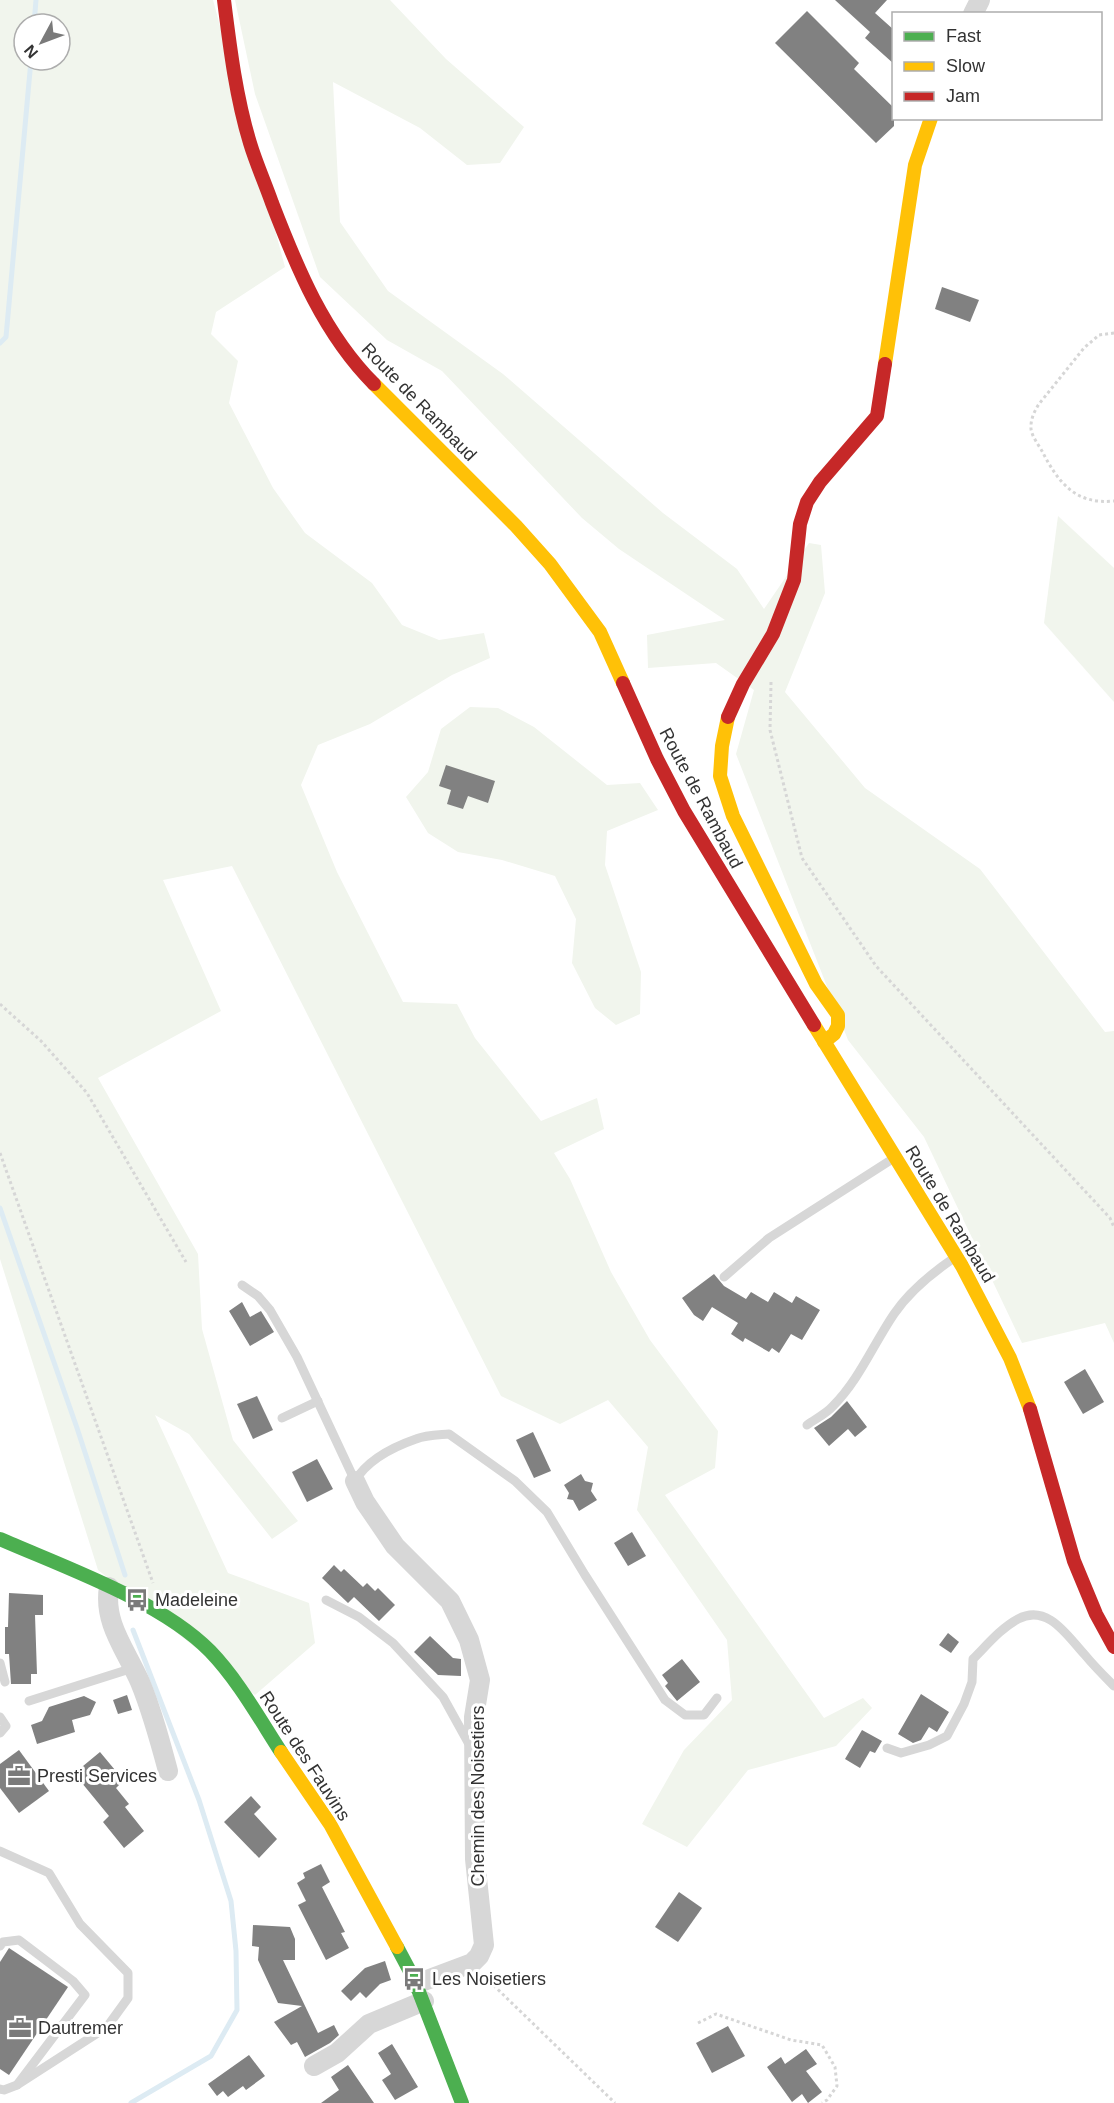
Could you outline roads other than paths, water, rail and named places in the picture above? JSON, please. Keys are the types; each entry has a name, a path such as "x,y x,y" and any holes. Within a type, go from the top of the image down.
{"street":[{"name":"Route de Rambaud","path":"224,0 232,64 250,142 290,250 320,309 338,340 362,372 516,526 556,573 600,632 657,759 684,811 896,1156 956,1257 1012,1360 1039,1436 1057,1508 1077,1572 1101,1626 1114,1647"},
{"path":"824,1042 834,1034 838,1026 838,1015 816,984 733,816 720,776 722,746 728,718 743,684 772,634 794,580 800,524 807,502 820,482 877,416 915,165 930,120"},
{"name":"Chemin des Noisetiers","path":"355,1481 365,1502 395,1546 450,1601 469,1641 480,1680 474,1717 475,1859 484,1945 479,1956 471,1963 420,1992"},
{"name":"Route des Fauvins","path":"0,1539 109,1587 165,1615 209,1650 231,1677 330,1824 420,1992 462,2103"},
{"path":"109,1587 107,1600 109,1617 133,1668 158,1734 168,1771"},
{"path":"314,2066 337,2053 369,2024 420,1992"}],"lane":[{"path":"724,1277 769,1238 896,1156"},
{"path":"807,1425 832,1408 853,1381 895,1313 917,1288 956,1257"},
{"path":"242,1285 258,1296 270,1310 297,1357 355,1481"},
{"path":"282,1418 318,1401"},
{"path":"355,1481 362,1469 380,1456 418,1438 449,1434 515,1481 547,1512 665,1700 685,1715 704,1715 717,1698"},
{"path":"326,1600 359,1617 393,1643 443,1697 475,1754"},
{"path":"887,1748 901,1753 929,1745 947,1736 972,1683 973,1659 1001,1631 1019,1618 1033,1614 1047,1617 1062,1629 1114,1686"},
{"path":"0,1663 5,1682"},
{"path":"29,1701 133,1668"},
{"path":"0,1717 6,1726 0,1733"},
{"path":"0,1851 49,1873 80,1924 128,1973 128,1998 106,2027 17,2085 4,2090 0,2089"},
{"path":"0,1946 3,1942 19,1940 73,1981 85,1995 17,2085"}],"waterway":[{"path":"35,12 36,0"},
{"path":"0,343 6,337 30,72"},
{"path":"0,1208 77,1428 125,1575"},
{"path":"131,2103 211,2056 237,2010 236,1951 231,1901 199,1800 133,1630"}],"place":[{"name":"Madeleine","path":"137,1600"},
{"name":"Presti Services","path":"19,1776"},
{"name":"Les Noisetiers","path":"414,1979"},
{"name":"Dautremer","path":"20,2028"}]}
